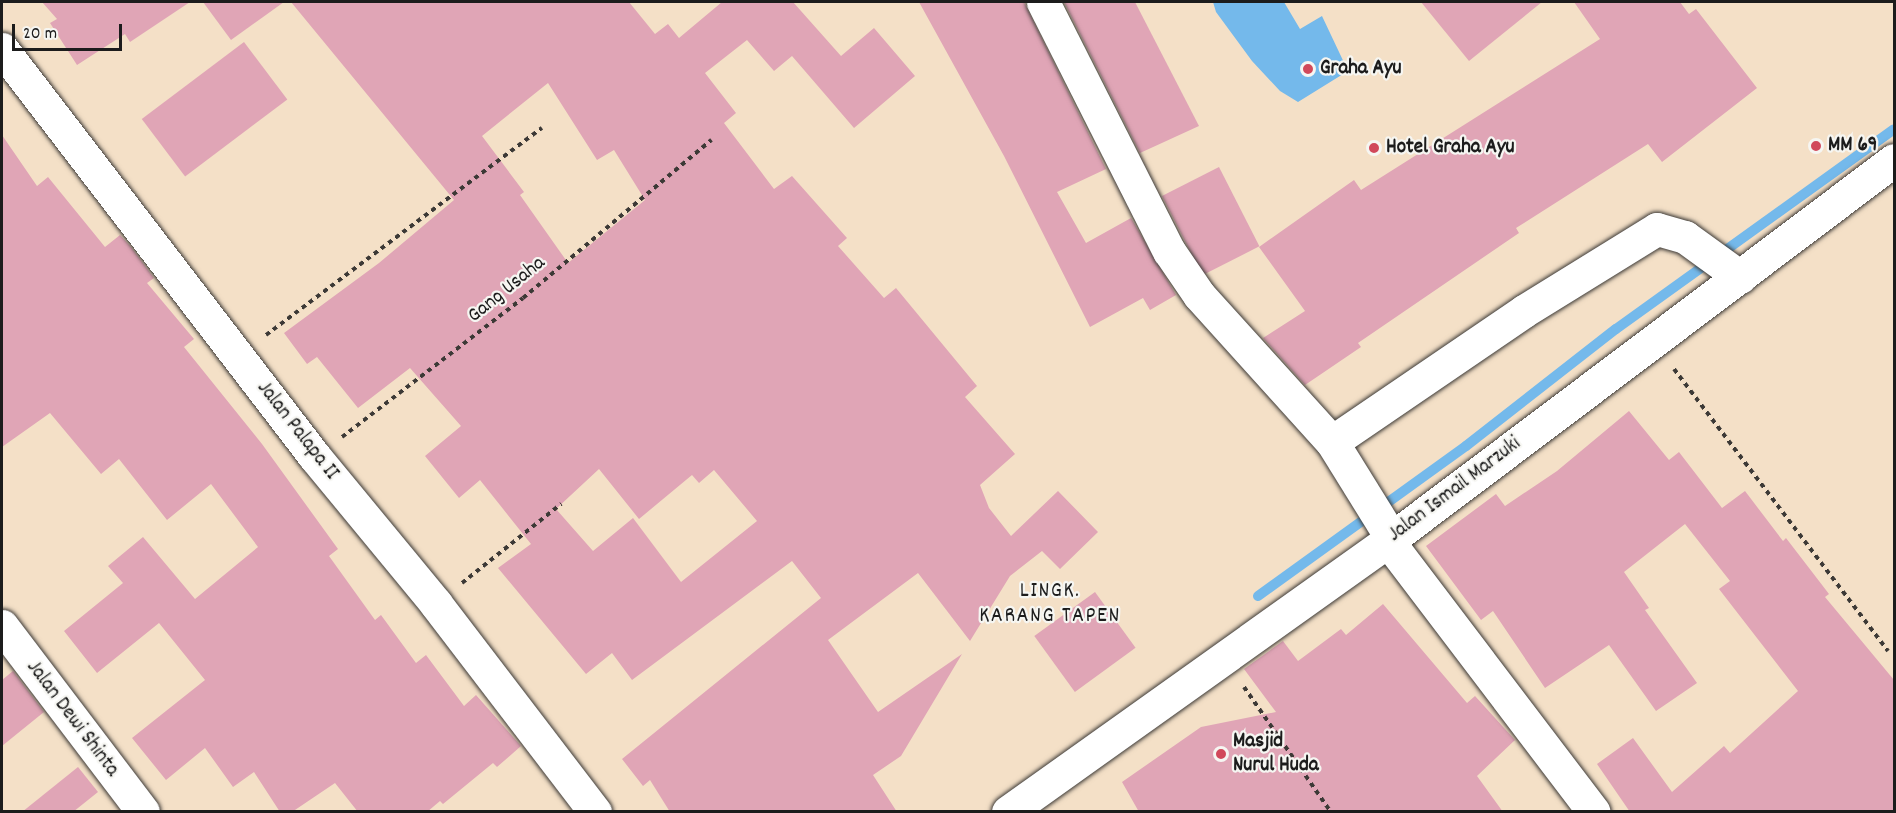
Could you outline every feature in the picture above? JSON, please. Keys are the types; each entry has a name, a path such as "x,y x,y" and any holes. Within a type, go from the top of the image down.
{"street":[{"path":"1043,2 1169,251 1199,295 1332,442 1386,532 1594,812"},
{"name":"Jalan Palapa II","path":"2,48 315,457 436,604 595,812"},
{"name":"Jalan Ismail Marzuki","path":"1008,812 1223,657 1386,532 1653,342 1731,270 1894,160"},
{"path":"1332,442 1524,311 1657,229 1669,230 1685,237 1731,270"},
{"name":"Jalan Dewi Shinta","path":"2,626 143,812"}],"path":[{"path":"239,355 542,128"},
{"name":"Gang Usaha","path":"315,457 523,298 711,140"},
{"path":"1653,342 1888,651"},
{"path":"436,604 561,504"},
{"path":"1223,657 1331,812"}],"water":[{"path":"1213,2 1284,2 1300,29 1322,16 1348,71 1298,102 1280,91 1252,61 1216,12"}],"building":[{"path":"42,2 190,2 130,42 125,34 77,65 50,23 57,19"},
{"path":"203,2 284,2 231,40"},
{"path":"291,2 629,2 655,34 668,24 679,38 722,2 793,2 841,56 874,28 915,76 854,128 792,56 774,71 747,40 705,73 736,113 724,123 774,189 792,176 847,238 838,246 884,298 896,288 977,386 965,397 1015,454 980,485 989,508 1011,536 1058,491 1098,532 1060,569 1042,551 1010,576 970,641 918,573 828,640 878,712 962,654 901,756 873,775 897,812 670,812 650,780 643,786 622,759 821,598 792,561 632,680 612,653 586,674 498,568 531,544 480,480 459,498 425,456 461,426 410,368 358,408 317,357 307,364 284,333 379,263 454,200","holes":["548,83 597,160 614,150 645,200 568,263 520,195 524,192 482,136","599,469 639,519 692,475 699,483 714,470 757,521 681,582 633,518 593,551 556,509"]},
{"path":"919,2 1024,2 1106,169 1057,192 1086,243 1131,218 1176,295 1150,310 1143,298 1090,327 1004,156"},
{"path":"1064,2 1135,2 1199,126 1140,153"},
{"path":"1421,2 1542,2 1469,61"},
{"path":"1574,2 1680,2 1689,14 1696,9 1757,88 1662,162 1648,144 1516,228 1519,233 1358,343 1361,347 1305,385 1263,338 1305,311 1259,247 1354,180 1361,190 1600,39"},
{"path":"244,42 287,100 185,177 142,119"},
{"path":"2,135 37,186 48,177 105,247 120,235 131,247 154,278 147,283 194,339 184,347 262,444 338,549 329,556 375,620 381,615 416,663 426,655 464,706 476,695 521,746 497,767 493,763 443,804 440,801 427,812 358,812 335,783 292,812 280,812 254,772 233,787 205,748 166,780 132,738 205,680 159,623 97,673 64,631 123,583 108,566 143,537 195,599 258,547 211,484 167,520 119,459 101,474 50,413 2,447"},
{"path":"1219,167 1259,246 1202,275 1162,196"},
{"path":"1629,411 1669,460 1679,452 1722,508 1745,491 1783,541 1786,538 1829,594 1825,597 1894,680 1894,812 1630,812 1597,764 1633,738 1672,792 1724,746 1730,753 1798,691 1719,589 1730,581 1685,524 1624,572 1649,608 1645,610 1697,683 1656,711 1609,645 1545,688 1493,611 1481,620 1426,546 1496,494 1505,506 1557,471"},
{"path":"1095,592 1136,648 1075,692 1034,636"},
{"path":"1383,604 1467,703 1475,696 1515,740 1477,776 1503,812 1139,812 1122,782 1201,727 1276,712 1244,669 1283,641 1298,661 1341,629 1346,635"},
{"path":"13,671 44,712 2,746 2,680"},
{"path":"78,767 98,792 73,812 22,812"}],"waterway":[{"path":"1258,596 1466,446 1616,329 1894,129"}],"place":[{"name":"Graha Ayu","path":"1308,69"},
{"name":"MM 69","path":"1816,146"},
{"name":"Hotel Graha Ayu","path":"1374,148"},
{"name":"Masjid Nurul Huda","path":"1221,754"}],"district":[{"name":"LINGK. KARANG TAPEN","path":"1050,604"}]}
